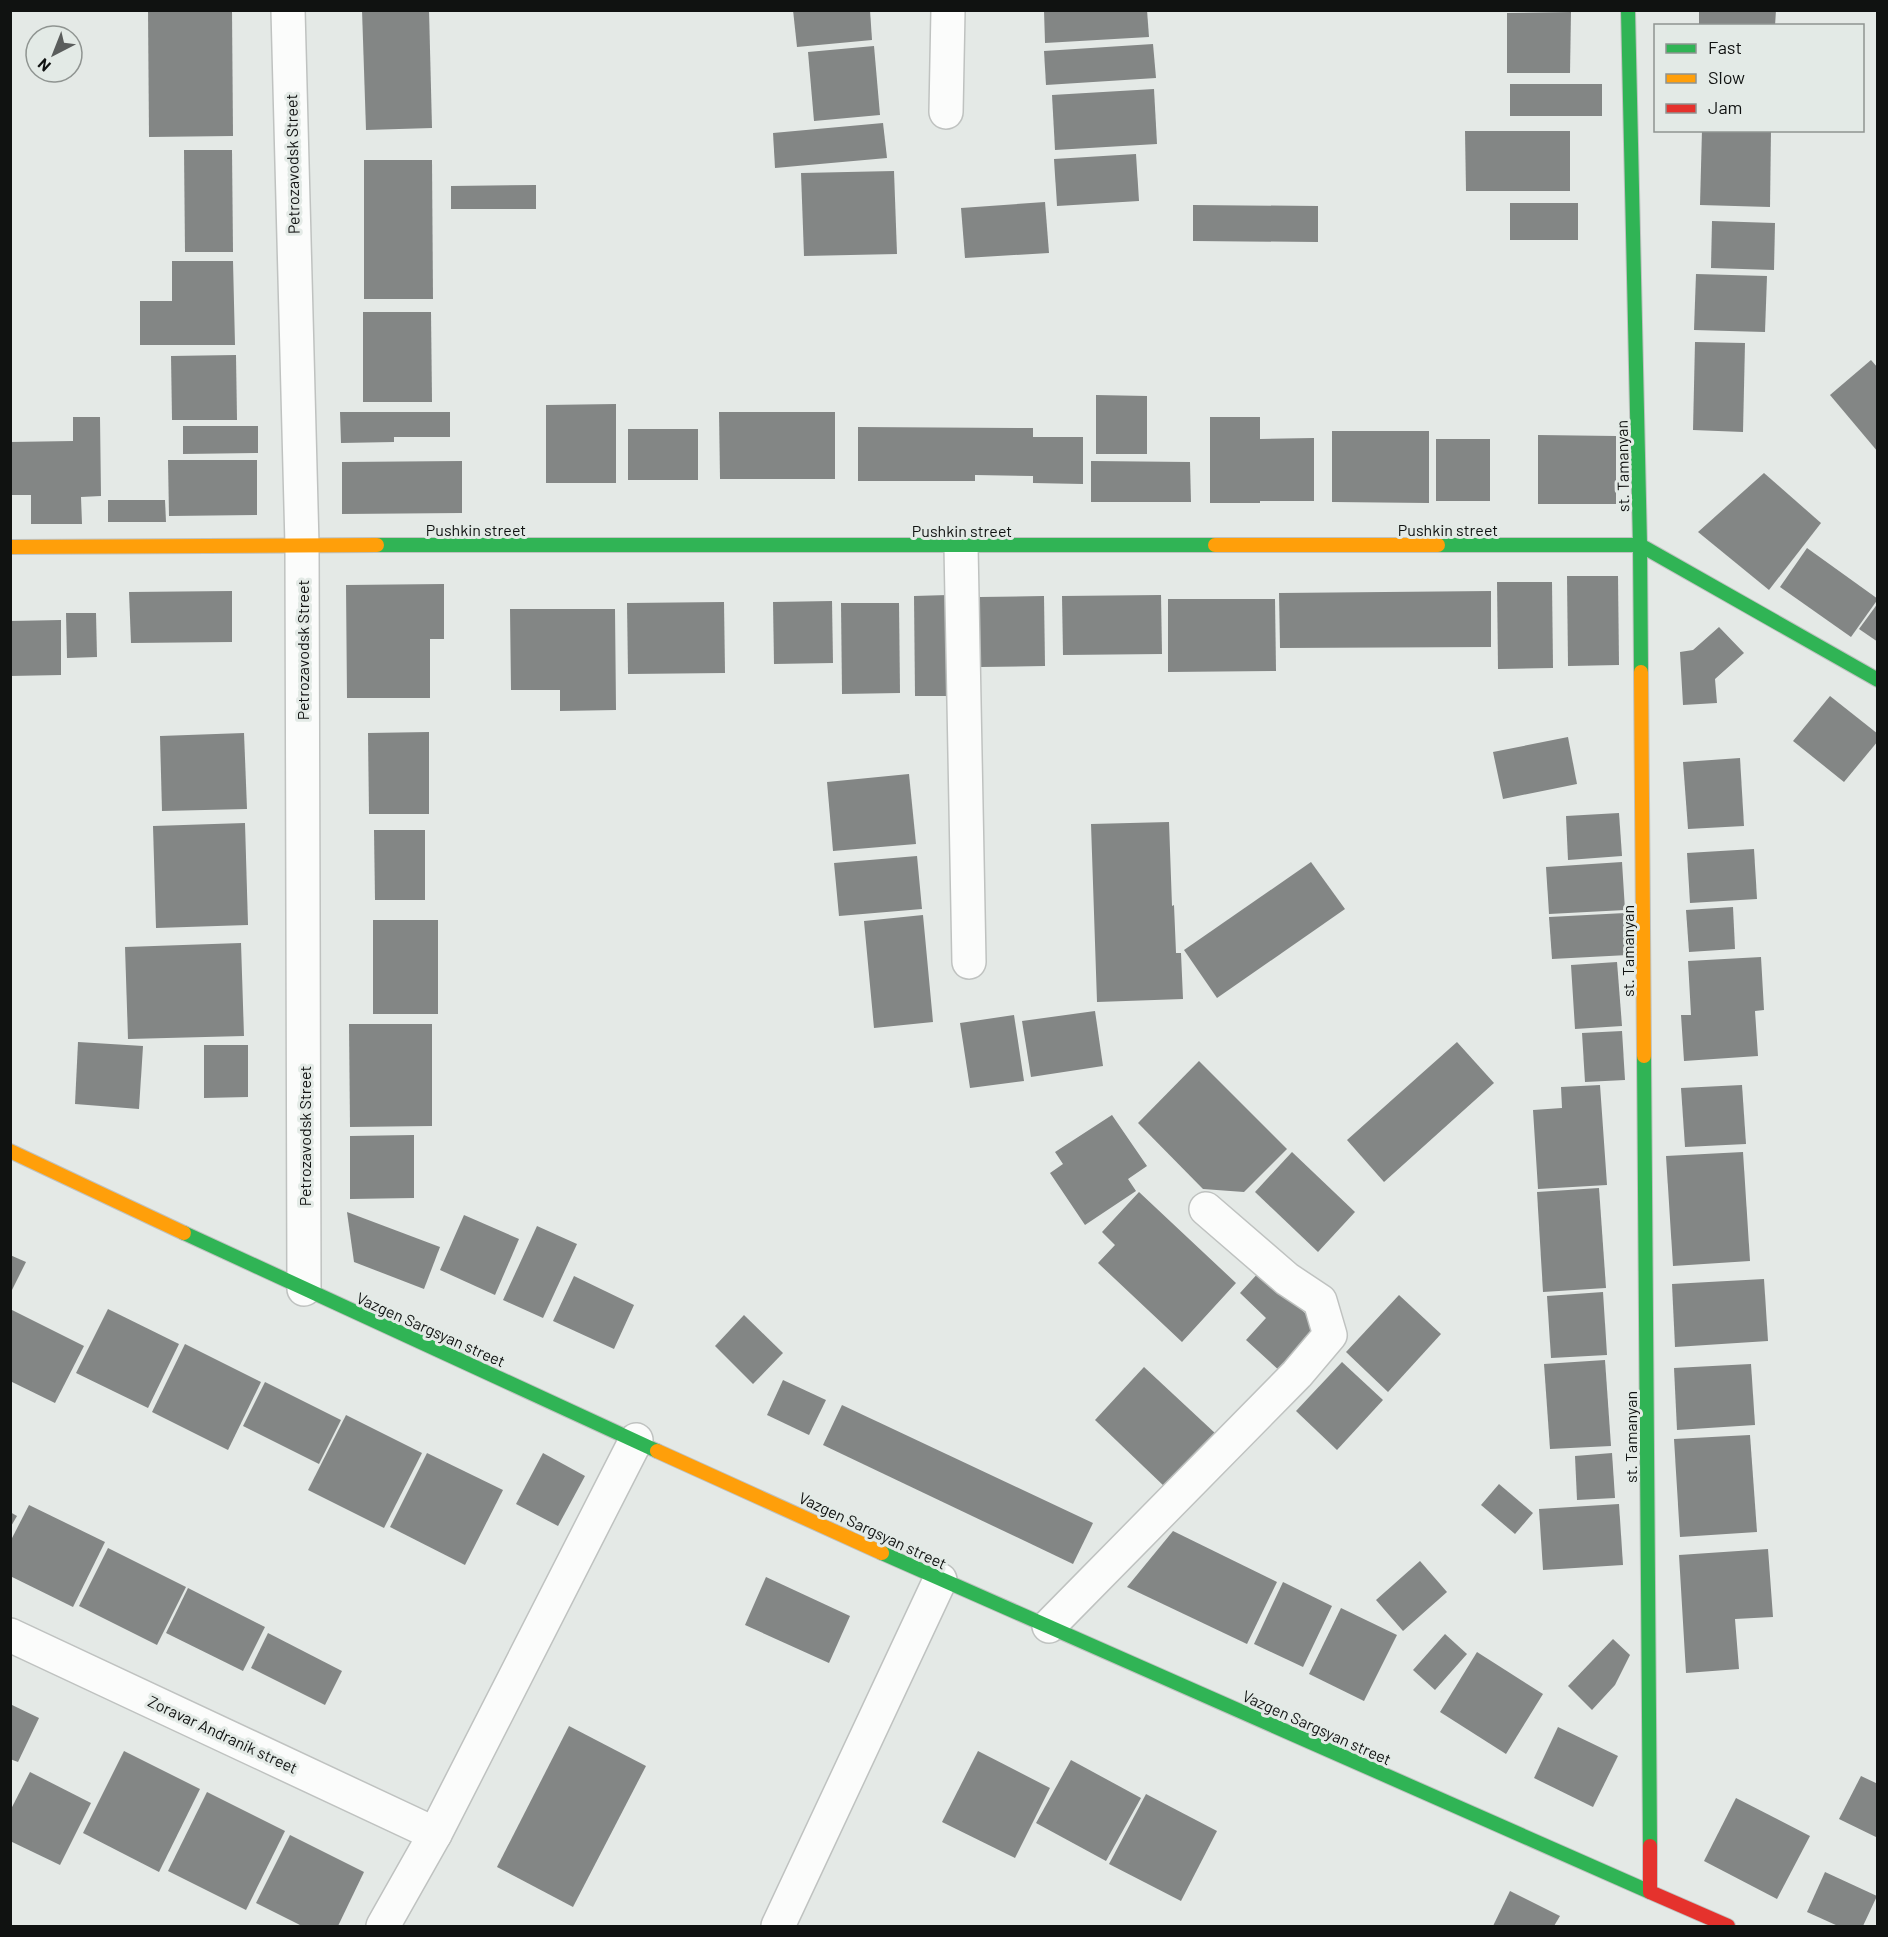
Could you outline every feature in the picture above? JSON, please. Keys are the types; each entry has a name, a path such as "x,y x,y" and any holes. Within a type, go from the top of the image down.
{"street":[{"name":"Petrozavodsk Street","path":"288,10 302,545 304,1289"},
{"path":"946,112 948,10"},
{"name":"st. Tamanyan","path":"1628,10 1640,545 1650,1892"},
{"name":"Pushkin street","path":"10,547 1640,545 1878,680"},
{"path":"961,546 969,962"},
{"name":"Vazgen Sargsyan street","path":"10,1151 304,1289 940,1580 1728,1926"},
{"path":"1049,1626 1297,1374 1330,1335 1320,1301 1287,1279 1206,1209"},
{"path":"383,1926 435,1834 636,1440"},
{"path":"778,1926 940,1580"},
{"name":"Zoravar Andranik street","path":"10,1635 435,1834"}],"building":[{"path":"148,10 232,10 233,136 149,137"},
{"path":"362,10 429,10 432,128 366,130"},
{"path":"793,10 870,10 872,40 797,47"},
{"path":"1044,10 1147,10 1149,37 1045,43"},
{"path":"1699,10 1776,10 1775,24 1699,24"},
{"path":"1571,12 1570,73 1507,73 1507,13"},
{"path":"1153,44 1156,78 1046,85 1044,51"},
{"path":"874,46 880,115 814,121 808,52"},
{"path":"1510,84 1602,84 1602,116 1510,116"},
{"path":"1154,89 1157,144 1055,150 1052,95"},
{"path":"883,123 887,158 775,168 773,133"},
{"path":"1465,131 1570,131 1570,191 1466,191"},
{"path":"1702,132 1771,132 1770,207 1700,205"},
{"path":"184,150 232,150 233,252 185,252"},
{"path":"1136,154 1139,201 1057,206 1054,159"},
{"path":"364,160 432,160 433,299 364,299"},
{"path":"894,171 897,254 804,256 801,173"},
{"path":"536,185 536,209 451,209 451,186"},
{"path":"1045,202 1049,253 965,258 961,208"},
{"path":"1510,203 1578,203 1578,240 1510,240"},
{"path":"1193,205 1318,206 1318,242 1193,241"},
{"path":"1712,221 1775,223 1774,270 1711,268"},
{"path":"172,261 233,261 235,345 140,345 140,301 172,301"},
{"path":"1696,274 1767,276 1765,332 1694,330"},
{"path":"363,312 431,312 432,402 363,402"},
{"path":"1695,342 1745,343 1743,432 1693,430"},
{"path":"236,355 237,420 172,420 171,356"},
{"path":"1871,360 1878,368 1878,452 1830,395"},
{"path":"1096,395 1147,396 1147,454 1096,454"},
{"path":"616,404 616,483 546,483 546,405"},
{"path":"340,412 450,412 450,437 394,437 394,442 341,443"},
{"path":"719,412 835,412 835,479 720,479"},
{"path":"73,417 100,417 101,496 81,497 82,524 31,524 31,495 10,495 10,442 73,441"},
{"path":"1210,417 1260,417 1260,439 1314,438 1314,501 1210,503"},
{"path":"183,426 258,426 258,453 183,454"},
{"path":"858,427 1033,428 1033,437 1083,437 1083,484 1033,483 1033,476 975,475 975,481 858,481"},
{"path":"628,429 698,429 698,480 628,480"},
{"path":"1332,431 1429,431 1429,503 1332,502"},
{"path":"1538,435 1616,436 1616,504 1538,504"},
{"path":"1436,439 1490,439 1490,501 1436,501"},
{"path":"168,460 257,460 257,515 169,516"},
{"path":"462,461 462,513 342,514 342,462"},
{"path":"1091,461 1190,462 1191,502 1091,502"},
{"path":"1764,473 1821,523 1769,590 1698,532"},
{"path":"108,500 165,500 166,522 108,522"},
{"path":"1807,548 1878,599 1851,637 1780,587"},
{"path":"1567,576 1618,576 1619,665 1568,666"},
{"path":"1497,582 1552,582 1553,668 1498,669"},
{"path":"444,584 444,639 430,639 430,698 347,698 346,585"},
{"path":"232,591 232,642 131,643 129,592"},
{"path":"1491,591 1491,647 1280,648 1279,593"},
{"path":"948,595 948,696 915,696 914,596"},
{"path":"1161,595 1162,654 1063,655 1062,596"},
{"path":"1044,596 1045,666 980,667 980,597"},
{"path":"1168,599 1275,599 1276,671 1168,672"},
{"path":"832,601 833,663 774,664 773,602"},
{"path":"724,602 725,673 628,674 627,603"},
{"path":"841,603 899,603 900,693 842,694"},
{"path":"1878,603 1878,642 1859,629"},
{"path":"510,609 615,609 616,710 560,711 560,690 511,690"},
{"path":"66,613 96,613 97,657 67,658"},
{"path":"61,620 61,675 10,676 10,621"},
{"path":"1719,627 1744,653 1715,679 1717,703 1683,705 1680,652 1693,650"},
{"path":"1830,696 1878,734 1878,741 1844,782 1793,741"},
{"path":"429,732 429,814 369,814 368,733"},
{"path":"244,733 247,809 162,811 160,736"},
{"path":"1568,737 1577,784 1503,799 1493,752"},
{"path":"1740,758 1744,826 1688,829 1683,762"},
{"path":"909,774 916,844 833,851 827,782"},
{"path":"1619,813 1622,856 1568,860 1566,816"},
{"path":"1169,822 1172,906 1174,905 1176,953 1181,953 1183,999 1097,1002 1091,824"},
{"path":"245,823 248,925 156,928 153,826"},
{"path":"374,830 425,830 425,900 375,900"},
{"path":"1754,849 1757,899 1690,903 1687,853"},
{"path":"917,856 922,909 839,916 834,863"},
{"path":"1311,862 1345,909 1217,998 1184,950"},
{"path":"1622,862 1625,910 1549,914 1546,867"},
{"path":"1733,907 1735,949 1689,952 1686,910"},
{"path":"1625,913 1628,955 1552,959 1549,917"},
{"path":"923,915 933,1022 874,1028 864,921"},
{"path":"373,920 438,920 438,1014 373,1014"},
{"path":"241,943 244,1036 128,1039 125,947"},
{"path":"1761,957 1764,1010 1755,1011 1758,1056 1684,1061 1681,1015 1691,1015 1688,961"},
{"path":"1617,962 1622,1026 1575,1029 1571,965"},
{"path":"1095,1011 1103,1066 1031,1077 1022,1021"},
{"path":"1014,1015 1024,1081 970,1088 960,1023"},
{"path":"349,1024 432,1024 432,1126 350,1127"},
{"path":"1622,1031 1625,1080 1585,1082 1582,1033"},
{"path":"78,1042 143,1046 139,1109 75,1104"},
{"path":"1457,1042 1494,1083 1384,1182 1347,1140"},
{"path":"204,1045 248,1045 248,1097 204,1098"},
{"path":"1199,1061 1287,1149 1244,1192 1203,1189 1138,1123"},
{"path":"1600,1085 1607,1185 1538,1189 1533,1110 1562,1108 1561,1087"},
{"path":"1742,1085 1746,1144 1685,1147 1681,1088"},
{"path":"1112,1115 1147,1166 1128,1179 1136,1191 1085,1225 1050,1173 1063,1164 1055,1152"},
{"path":"414,1135 414,1198 350,1199 350,1136"},
{"path":"1292,1152 1355,1212 1318,1252 1255,1192"},
{"path":"1743,1152 1750,1261 1673,1266 1666,1156"},
{"path":"1599,1188 1606,1288 1543,1292 1537,1192"},
{"path":"1139,1192 1236,1283 1182,1342 1098,1263 1115,1245 1102,1232"},
{"path":"347,1212 440,1247 424,1289 354,1262"},
{"path":"464,1215 519,1239 495,1295 440,1270"},
{"path":"537,1226 577,1244 543,1318 503,1300"},
{"path":"10,1255 26,1262 10,1294"},
{"path":"1260,1271 1323,1330 1282,1373 1246,1340 1266,1318 1240,1293"},
{"path":"574,1276 634,1305 614,1349 553,1321"},
{"path":"1764,1279 1768,1341 1675,1347 1672,1284"},
{"path":"1603,1292 1607,1355 1551,1358 1547,1296"},
{"path":"1399,1295 1441,1334 1388,1392 1346,1352"},
{"path":"10,1309 84,1346 55,1403 10,1381"},
{"path":"108,1309 179,1344 148,1408 76,1373"},
{"path":"744,1315 783,1353 753,1384 715,1346"},
{"path":"185,1344 261,1382 228,1450 152,1412"},
{"path":"1605,1360 1611,1446 1550,1449 1544,1364"},
{"path":"1342,1362 1383,1400 1337,1450 1296,1411"},
{"path":"1751,1364 1755,1425 1677,1430 1674,1368"},
{"path":"1144,1367 1216,1434 1166,1488 1095,1420"},
{"path":"783,1380 826,1400 809,1435 767,1415"},
{"path":"265,1382 341,1420 319,1464 243,1426"},
{"path":"842,1405 1093,1523 1073,1564 823,1445"},
{"path":"346,1415 422,1453 384,1528 308,1490"},
{"path":"1750,1435 1757,1532 1680,1537 1674,1439"},
{"path":"427,1453 503,1490 465,1565 390,1527"},
{"path":"543,1453 585,1476 558,1526 516,1504"},
{"path":"1612,1453 1615,1498 1577,1500 1575,1456"},
{"path":"1499,1484 1533,1513 1515,1534 1481,1505"},
{"path":"1619,1504 1623,1565 1543,1570 1539,1509"},
{"path":"29,1505 105,1542 73,1607 10,1576 10,1542"},
{"path":"10,1512 17,1516 10,1528"},
{"path":"1173,1531 1277,1582 1247,1644 1127,1587"},
{"path":"108,1548 186,1587 157,1645 79,1606"},
{"path":"1768,1549 1773,1617 1735,1619 1739,1669 1686,1673 1679,1555"},
{"path":"1420,1561 1447,1592 1403,1631 1376,1600"},
{"path":"766,1577 850,1616 829,1663 745,1625"},
{"path":"1283,1582 1332,1606 1303,1667 1254,1644"},
{"path":"188,1588 265,1627 243,1671 166,1633"},
{"path":"1341,1608 1397,1635 1364,1701 1309,1674"},
{"path":"268,1633 342,1671 325,1705 251,1668"},
{"path":"1445,1634 1467,1654 1435,1690 1413,1670"},
{"path":"1613,1639 1630,1655 1615,1685 1592,1710 1568,1686"},
{"path":"1477,1652 1543,1694 1506,1754 1440,1712"},
{"path":"10,1704 39,1718 18,1762 10,1759"},
{"path":"569,1726 646,1766 573,1907 497,1867"},
{"path":"1558,1727 1618,1756 1593,1807 1534,1778"},
{"path":"124,1751 200,1789 159,1872 83,1833"},
{"path":"978,1751 1050,1788 1015,1858 942,1822"},
{"path":"1071,1760 1141,1798 1106,1861 1036,1823"},
{"path":"30,1772 91,1803 60,1865 10,1841 10,1811"},
{"path":"1861,1776 1878,1784 1878,1838 1839,1819"},
{"path":"207,1792 285,1831 246,1910 168,1871"},
{"path":"1146,1794 1217,1831 1181,1901 1109,1864"},
{"path":"1736,1798 1810,1836 1777,1899 1704,1861"},
{"path":"290,1835 364,1872 338,1926 302,1926 256,1903"},
{"path":"1825,1872 1877,1896 1863,1926 1838,1926 1807,1912"},
{"path":"1510,1891 1560,1916 1554,1926 1493,1926"}],"traffic: fast":[{"path":"1628,10 1641,672"},
{"path":"377,545 1215,545"},
{"path":"1438,545 1640,545 1878,680"},
{"path":"1644,1056 1650,1846"},
{"path":"184,1233 657,1451"},
{"path":"882,1553 1650,1892"}],"traffic: slow":[{"path":"10,547 377,545"},
{"path":"1215,545 1438,545"},
{"path":"1641,672 1644,1056"},
{"path":"10,1151 184,1233"},
{"path":"657,1451 882,1553"}],"traffic: jam":[{"path":"1650,1846 1650,1892 1728,1926"}]}
